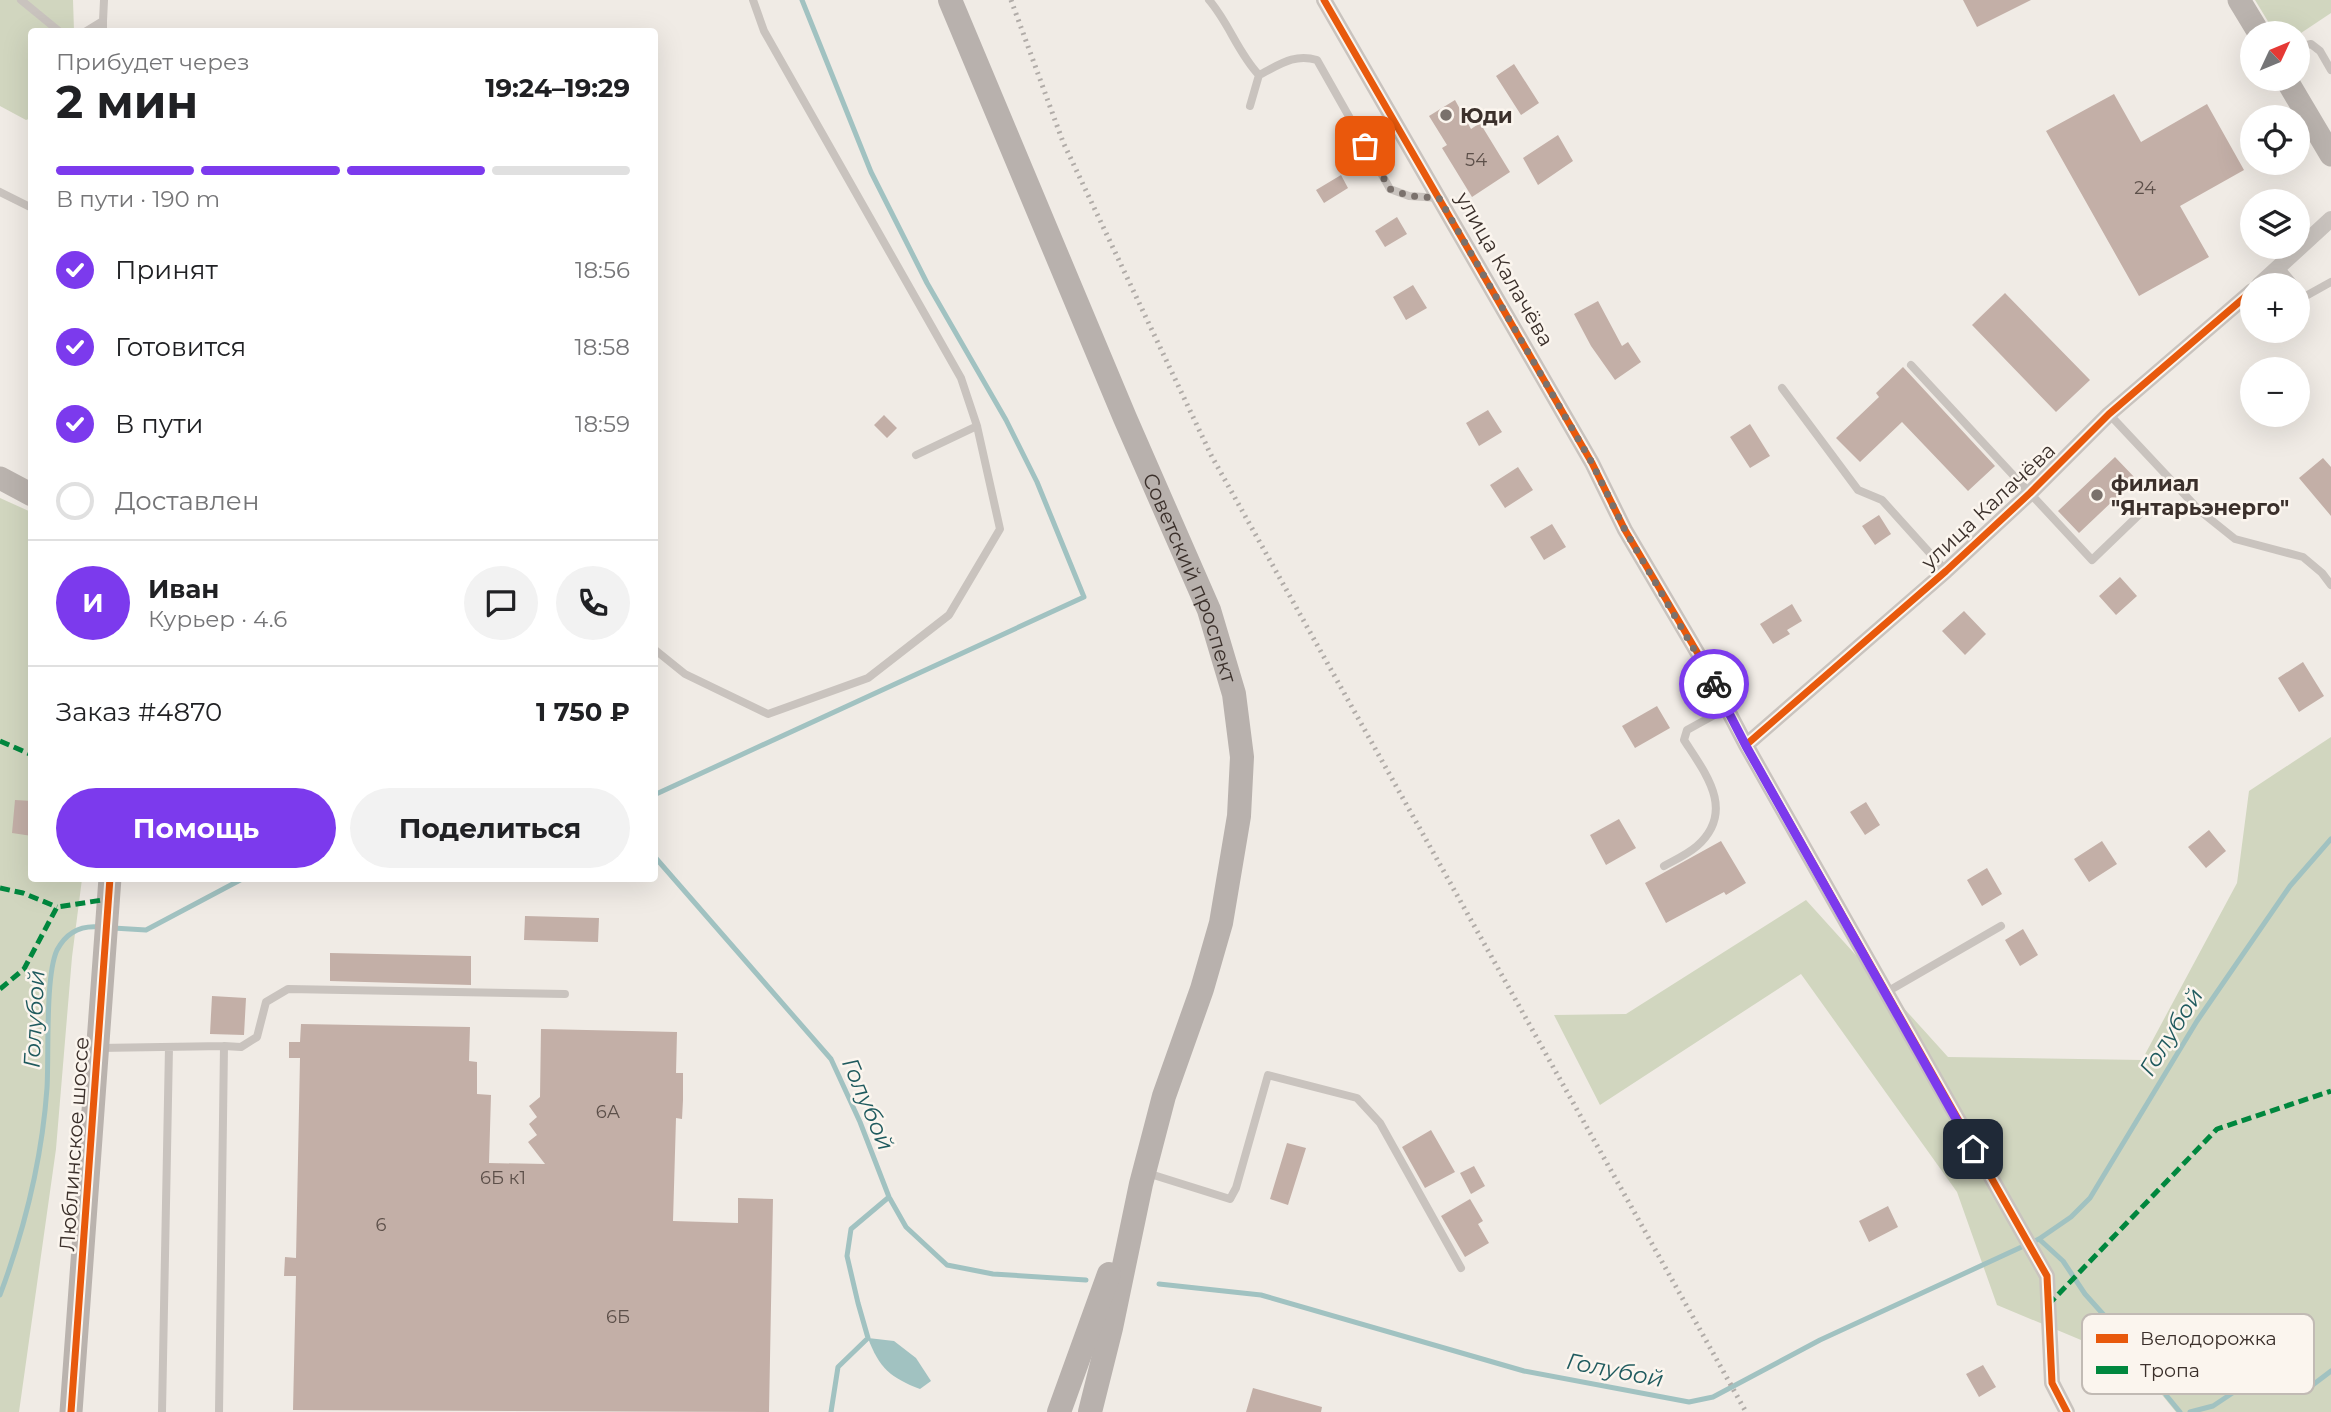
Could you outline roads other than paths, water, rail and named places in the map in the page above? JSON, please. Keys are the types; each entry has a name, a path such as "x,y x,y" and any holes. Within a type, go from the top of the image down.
{"main road":[{"name":"Советский проспект","path":"950,0 1125,418 1209,610 1234,694 1242,757 1235,842 1223,912 1202,989 1164,1096 1142,1178 1111,1328 1090,1412"},
{"name":"Советский проспект","path":"1059,1412 1142,1178"}],"street":[{"name":"улица Калачёва","path":"1324,0 1592,463 1625,530 1700,657 1746,746 2047,1276 2052,1382 2067,1412"},
{"path":"2239,0 2252,21"},
{"path":"2293,91 2331,155"},
{"path":"2273,273 2331,219"},
{"name":"улица Калачёва","path":"1746,746 1946,571 2030,494 2109,414 2240,301"},
{"path":"0,478 28,493"},
{"name":"Люблинское шоссе","path":"71,1412 110,882"}],"lane":[{"path":"21,0 55,28"},
{"path":"103,28 104,0"},
{"path":"658,652 685,674 768,714 868,678 949,615 1000,529 977,426 961,378 764,31 753,0"},
{"path":"1209,0 1223,16 1246,62 1259,75"},
{"path":"92,28 103,21"},
{"path":"2310,44 2320,51 2331,70"},
{"path":"1250,106 1259,75 1293,58 1305,56 1317,60 1390,189 1409,196 1439,198"},
{"path":"0,192 28,206"},
{"path":"2280,267 2285,273"},
{"path":"2310,294 2331,282"},
{"path":"1911,365 2092,560 2148,506"},
{"path":"1782,387 1858,490 1882,500 1946,571"},
{"path":"2109,414 2200,511 2235,539 2303,557 2331,584"},
{"path":"916,455 977,426"},
{"path":"1664,866 1696,847 1709,833 1717,816 1716,796 1703,769 1684,740 1687,730 1727,708"},
{"path":"1885,993 2001,926"},
{"path":"99,1048 241,1047 257,1037 267,1002 288,989 565,994"},
{"path":"219,1412 224,1046"},
{"path":"162,1412 169,1047"},
{"path":"1142,1178 1230,1199 1236,1188 1268,1075 1357,1098 1380,1123 1461,1268"}],"water":[{"path":"868,1338 894,1341 916,1358 931,1381 920,1389 901,1381 887,1371"}],"waterway":[{"path":"658,793 1084,597 1037,482 1006,420 927,283 871,172 802,0"},
{"name":"Голубой","path":"1159,1284 1261,1295 1524,1371 1689,1402 1713,1397 1820,1340 2039,1239 2071,1217 2090,1198 2197,1021 2290,886 2331,839"},
{"name":"Голубой","path":"658,861 831,1059 860,1122 889,1197 906,1227 947,1265 993,1274 1086,1280"},
{"name":"Голубой","path":"113,928 146,930 236,882"},
{"name":"Голубой","path":"0,1295 25,1219 37,1167 45,1115 49,997 53,962 57,950 70,935 87,927 100,927"},
{"path":"831,1412 838,1367 868,1338 847,1256 851,1229 889,1197"},
{"name":"Голубой","path":"2039,1239 2063,1261 2085,1294 2103,1314"},
{"name":"Голубой","path":"2314,1384 2331,1371"},
{"name":"Голубой","path":"2166,1394 2180,1412"},
{"name":"Голубой","path":"2190,1412 2213,1406 2231,1394"}],"railway":[{"path":"1011,0 1063,142 1211,455 1746,1412"}],"place":[{"name":"Юди","path":"1446,115"},
{"name":"филиал \"Янтарьэнерго\"","path":"2097,495"}]}
